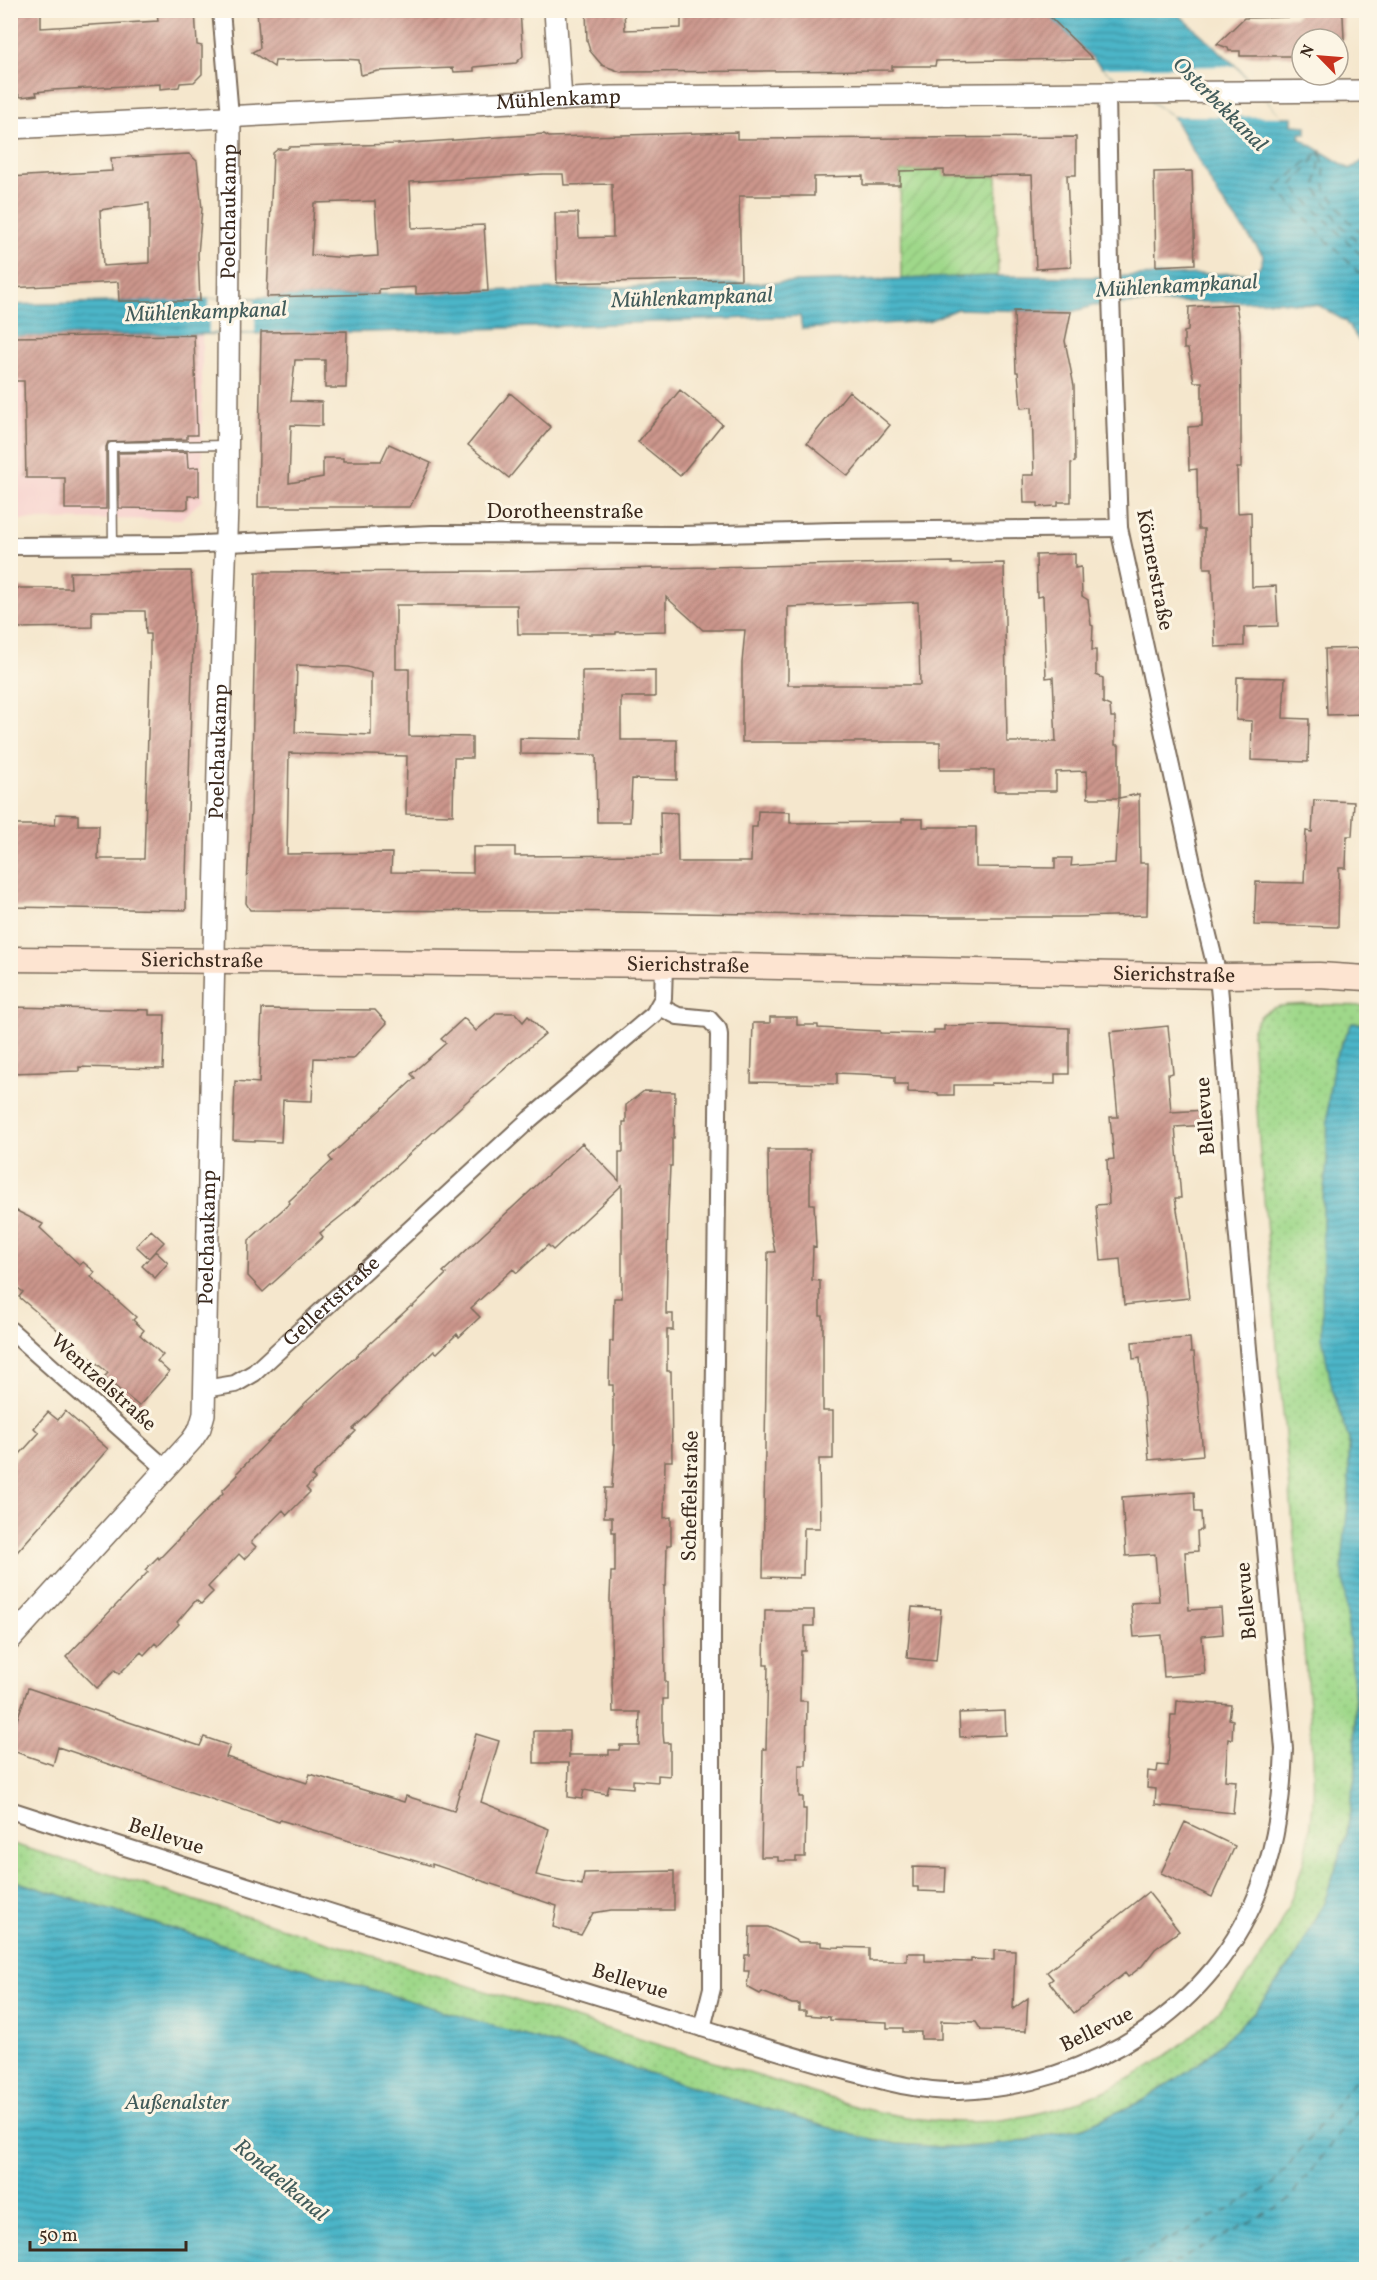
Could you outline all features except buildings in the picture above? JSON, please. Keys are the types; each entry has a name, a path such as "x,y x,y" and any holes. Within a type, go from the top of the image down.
{"main road":[{"name":"Sierichstraße","path":"10,959 664,965 1218,976 1319,975 1366,978"}],"street":[{"path":"221,10 230,116"},
{"path":"555,10 561,100"},
{"name":"Mühlenkamp","path":"10,128 561,100 1366,91"},
{"name":"Körnerstraße","path":"1107,93 1119,528 1204,923 1218,976"},
{"name":"Poelchaukamp","path":"204,1389 226,543 230,116"},
{"name":"Dorotheenstraße","path":"10,546 226,543 432,534 682,535 1119,528"},
{"path":"660,1007 663,998 664,965"},
{"name":"Bellevue","path":"10,1810 702,2028 905,2086 958,2091 990,2089 1021,2083 1092,2062 1154,2027 1215,1968 1243,1924 1260,1887 1272,1848 1282,1800 1284,1749 1234,1193 1218,976"},
{"name":"Gellertstraße","path":"204,1389 236,1384 254,1373 530,1119 660,1007"},
{"name":"Scheffelstraße","path":"660,1007 678,1016 709,1019 714,1023 719,1035 713,1581 712,1988 702,2028"},
{"name":"Wentzelstraße","path":"10,1330 166,1469"},
{"path":"10,1640 166,1469 200,1428 204,1414 204,1389"}],"lane":[{"path":"113,545 112,447 228,445"}],"shaded area":[{"path":"202,334 202,500 181,519 11,520 10,337"}],"green space":[{"path":"944,170 944,176 997,176 998,276 901,279 900,171"},
{"path":"1282,1005 1366,1006 1366,1024 1352,1023 1340,1046 1328,1101 1327,1163 1323,1199 1332,1388 1349,1440 1356,1769 1347,1833 1324,1903 1296,1957 1255,2011 1201,2062 1144,2100 1084,2127 1014,2143 955,2148 897,2144 853,2135 11,1880 10,1843 861,2108 913,2118 948,2122 983,2122 1055,2109 1106,2090 1154,2064 1197,2032 1235,1993 1266,1949 1291,1900 1310,1834 1313,1793 1312,1739 1260,1154 1252,1033 1263,1013"}],"water":[{"path":"1043,11 1175,11 1235,65 1281,117 1292,117 1292,125 1306,126 1306,134 1301,133 1299,138 1350,169 1366,159 1366,351 1345,321 1320,306 1278,301 1138,303 1093,306 1071,312 957,309 928,321 802,329 800,316 419,331 11,337 10,305 998,276 1094,277 1247,273 1257,270 1262,263 1263,255 1220,198 1173,116 1102,68"},
{"name":"Außenalster","path":"1352,1023 1366,1024 1366,2269 11,2269 11,1880 853,2135 897,2144 955,2148 1014,2143 1084,2127 1144,2100 1201,2062 1255,2011 1296,1957 1324,1903 1347,1833 1356,1769 1355,1700 1342,1564 1349,1493 1349,1440 1332,1388 1322,1337 1323,1199 1327,1163 1328,1101 1334,1060"}],"pier":[{"path":"1235,66 1282,117 1173,116 1102,68"},
{"path":"209,299 255,299 255,332 209,333"}],"ferry route":[{"path":"1366,250 1341,225 1316,189 1321,151 1292,186 1366,260"},
{"path":"1318,153 1275,188 1366,280"},
{"path":"1322,155 1326,189 1348,220 1366,238"},
{"path":"1110,2270 1272,2186 1366,2066"},
{"path":"1161,2270 1288,2201 1366,2098"}],"water label":[{"name":"Osterbekkanal","path":"1219,105"},
{"name":"Mühlenkampkanal","path":"1177,287"},
{"name":"Mühlenkampkanal","path":"692,299"},
{"name":"Mühlenkampkanal","path":"206,313"},
{"name":"Rondeelkanal","path":"280,2181"}]}
